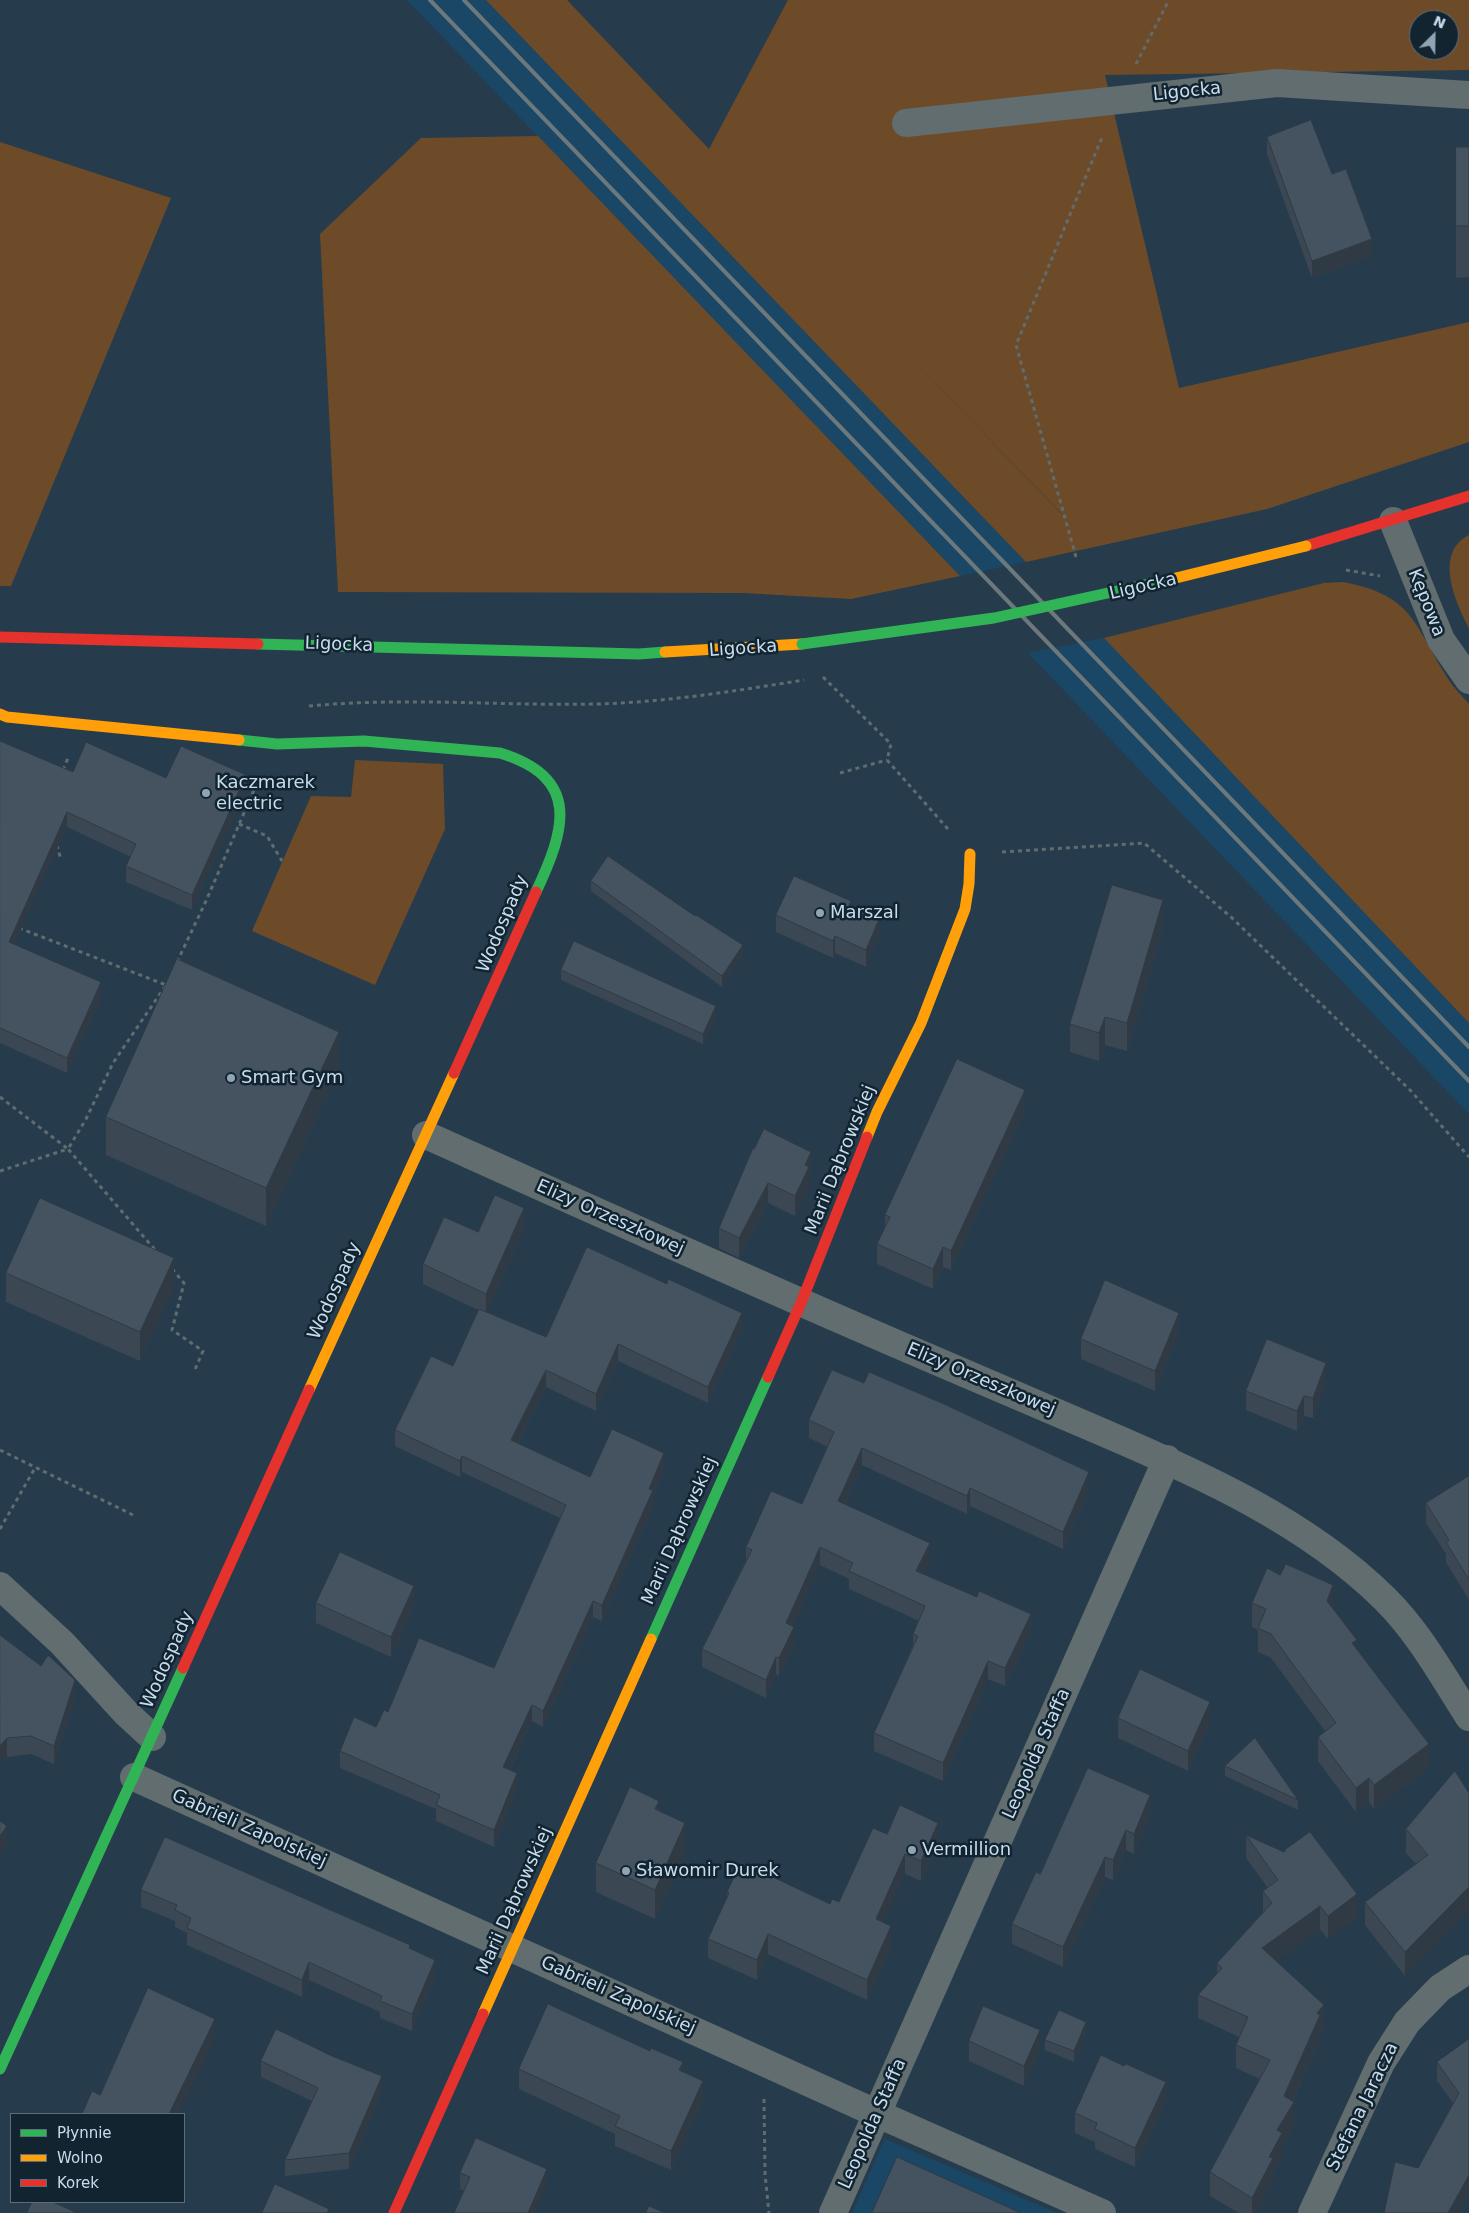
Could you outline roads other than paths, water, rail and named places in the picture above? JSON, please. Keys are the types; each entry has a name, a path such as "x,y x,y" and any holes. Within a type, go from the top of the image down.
{"street":[{"name":"Ligocka","path":"906,123 1277,83 1469,95"},
{"name":"Ligocka","path":"0,637 639,654 802,644 926,628 1028,611 1113,594 1306,546 1393,521 1469,496"},
{"name":"Kępowa","path":"1393,521 1441,640 1469,680"},
{"name":"Wodospady","path":"0,714 7,717 276,744 364,740 500,753 520,758 535,766 550,782 556,795 560,818 559,832 551,857 490,1000 426,1135 0,2069"},
{"name":"Marii Dąbrowskiej","path":"394,2213 801,1303 877,1112 920,1023 965,909 969,884 970,854"},
{"name":"Elizy Orzeszkowej","path":"426,1135 801,1303 1167,1460 1230,1490 1285,1522 1340,1561 1385,1598 1420,1641 1469,1717"},
{"name":"Leopolda Staffa","path":"833,2213 1167,1460"},
{"path":"0,1586 62,1643 152,1737"},
{"name":"Gabrieli Zapolskiej","path":"134,1777 878,2114 1102,2213"},
{"name":"Stefana Jaracza","path":"1312,2213 1381,2063 1407,2022 1440,1988 1469,1969"}],"railway":[{"path":"430,0 1469,1081"},
{"path":"464,0 1469,1047"}],"place":[{"name":"Kaczmarek electric","path":"206,793"},
{"name":"Marszal","path":"820,913"},
{"name":"Smart Gym","path":"231,1078"},
{"name":"Vermillion","path":"912,1850"},
{"name":"Sławomir Durek","path":"626,1871"}]}
